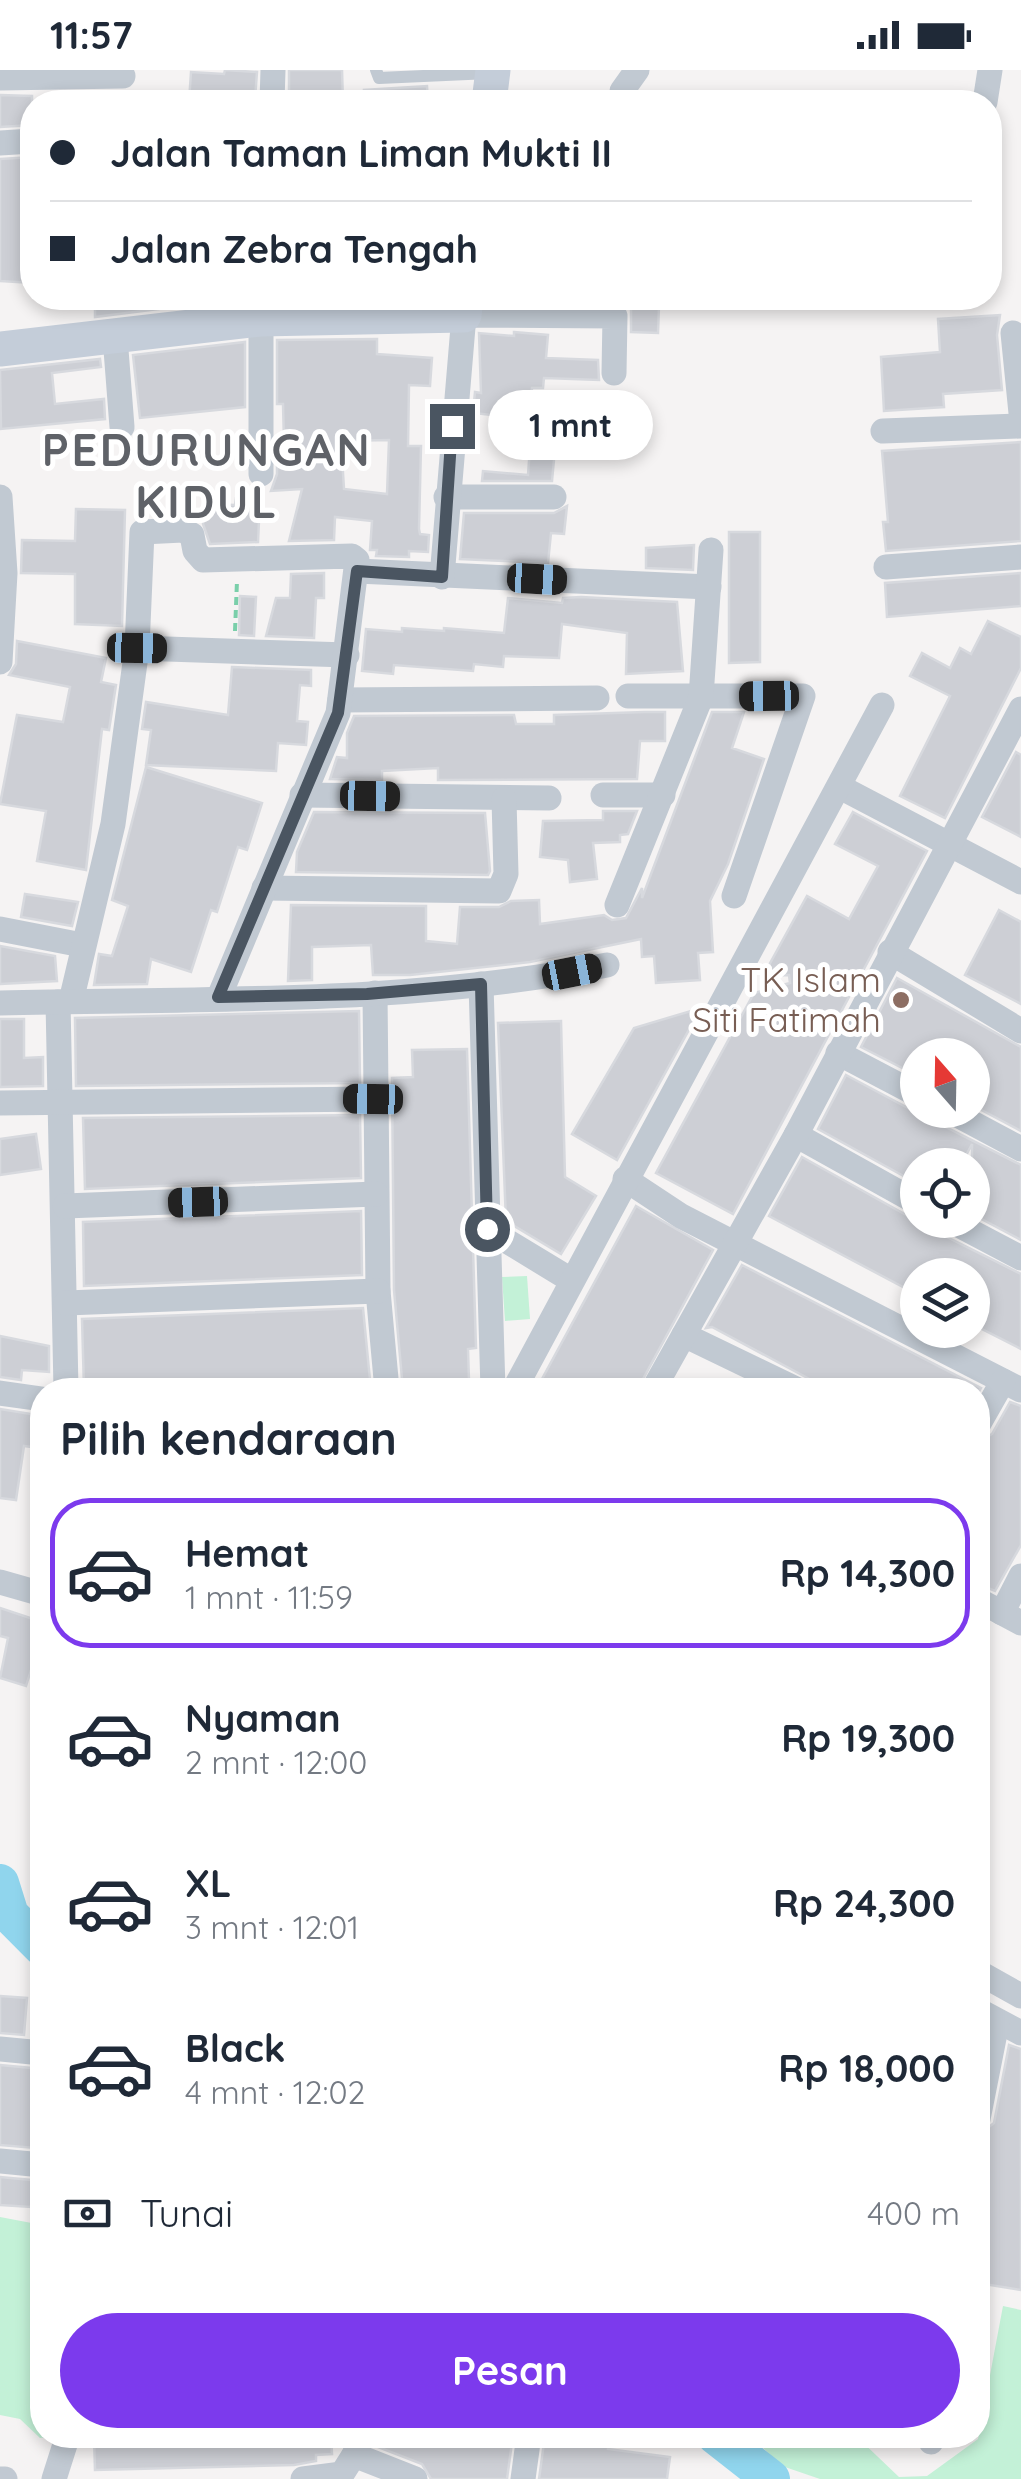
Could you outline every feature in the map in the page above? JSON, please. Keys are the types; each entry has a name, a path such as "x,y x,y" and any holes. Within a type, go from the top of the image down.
{"street":[{"path":"0,78 122,76"},
{"path":"0,349 116,337 250,310"},
{"path":"260,310 261,474"},
{"path":"442,577 465,310"},
{"path":"614,373 616,310"},
{"path":"1013,333 1021,413"},
{"path":"116,337 122,427"},
{"path":"884,432 1021,426"},
{"path":"446,497 554,497"},
{"path":"0,498 5,574 0,662"},
{"path":"66,1378 65,1002 113,824 137,648 142,532 189,532 200,559 352,556 357,571 340,700 218,997"},
{"path":"617,906 701,698 710,550"},
{"path":"886,567 1021,557"},
{"path":"357,571 710,588"},
{"path":"137,648 346,654"},
{"path":"628,696 803,696 734,896"},
{"path":"340,700 597,698"},
{"path":"520,1378 882,705"},
{"path":"660,1378 737,1244 890,952 1018,723"},
{"path":"840,787 1021,882"},
{"path":"302,795 550,798"},
{"path":"603,795 663,795"},
{"path":"264,888 499,891 506,874 504,800"},
{"path":"0,929 82,945"},
{"path":"890,952 1021,1030"},
{"path":"0,1003 375,993 481,984 608,965"},
{"path":"481,984 493,1378"},
{"path":"375,993 373,1099 378,1291 386,1378"},
{"path":"838,1054 900,1085"},
{"path":"0,1103 373,1099"},
{"path":"982,1128 1021,1149"},
{"path":"796,1136 900,1193"},
{"path":"625,1179 680,1216 1012,1385 990,1411"},
{"path":"64,1206 376,1194"},
{"path":"487,1229 570,1280"},
{"path":"983,1238 1021,1258"},
{"path":"66,1303 378,1291"},
{"path":"684,1336 768,1378"},
{"path":"0,1393 30,1397"},
{"path":"1011,1618 1021,1576"},
{"path":"0,1582 30,1591"},
{"path":"990,1982 1021,1996"},
{"path":"990,2061 998,2022"},
{"path":"0,2050 30,2052"},
{"path":"0,2161 30,2164"},
{"path":"54,2479 64,2448"},
{"path":"523,2479 527,2448"},
{"path":"302,2479 347,2461 415,2479"}],"lane":[{"path":"376,70 380,78 491,82"}],"path":[{"path":"234,651 238,561"}],"green space":[{"path":"527,1276 530,1319 505,1321 502,1277"},
{"path":"0,2217 30,2223 30,2428 20,2419 0,2415"},
{"path":"1003,2306 1021,2310 1021,2479 820,2479 782,2466 763,2448 869,2448 899,2477 927,2476 966,2448 990,2448 990,2375"}],"building":[{"path":"225,70 257,72 256,90 190,90 191,72 224,74"},
{"path":"289,70 342,70 343,90 289,90"},
{"path":"427,86 427,90 364,90"},
{"path":"0,95 20,96 20,126 0,127"},
{"path":"20,158 20,282 0,281 0,159"},
{"path":"95,310 150,310 95,317"},
{"path":"631,310 659,310 658,333 631,332"},
{"path":"1000,315 997,335 1002,390 943,394 944,407 884,411 881,357 940,352 938,319"},
{"path":"514,332 548,335 546,358 598,360 599,380 544,378 543,388 532,388 528,419 473,413 475,392 481,393 479,333 514,336"},
{"path":"377,339 377,354 432,358 430,386 409,385 408,446 421,446 419,529 420,534 429,535 428,552 409,551 409,557 376,556 377,550 370,550 372,521 335,517 334,540 289,541 302,489 271,491 277,474 277,444 284,443 283,404 277,404 277,340","holes":["389,440 387,494 344,489 341,441"]},
{"path":"245,342 245,407 140,418 133,355"},
{"path":"100,359 101,367 52,373 55,404 104,399 105,419 1,429 0,370"},
{"path":"1021,442 1021,541 886,551 883,522 888,522 882,451"},
{"path":"530,447 555,449 552,481 482,481 483,471 528,475"},
{"path":"236,498 260,499 258,542 210,544 203,524 204,504 235,505"},
{"path":"567,506 564,534 551,533 548,563 460,559 464,513 554,513"},
{"path":"76,509 125,510 122,626 75,624 75,574 21,573 22,540 75,541"},
{"path":"729,532 760,532 760,662 729,663"},
{"path":"694,545 693,570 646,568 646,548"},
{"path":"324,573 324,598 316,598 314,638 266,636 276,598 290,598 291,574"},
{"path":"1021,573 1021,606 887,617 885,583"},
{"path":"240,596 256,597 254,636 239,635"},
{"path":"508,598 562,603 563,598 677,602 683,671 626,674 627,633 562,624 559,658 504,656 503,667 474,664 473,671 394,665 393,674 362,671 366,629 402,632 402,628 444,628 504,633"},
{"path":"988,621 1021,637 1021,668 945,818 900,796 950,696 910,676 922,653 950,668 960,648 971,654"},
{"path":"17,641 106,658 101,682 116,685 109,730 102,729 86,870 37,861 46,811 0,804 17,715 63,722 70,687 9,675 16,664"},
{"path":"232,667 311,670 311,686 300,685 297,721 308,722 306,745 278,743 276,771 146,765 151,730 142,729 146,702 228,715"},
{"path":"665,712 665,741 640,741 637,779 438,780 438,768 382,771 382,780 330,779 337,757 347,758 347,733 354,716 514,715 516,724 554,724 554,715"},
{"path":"712,712 744,712 732,748 764,759 728,864 710,901 713,952 698,953 700,980 656,983 654,956 642,957 641,939 530,962 410,975 373,975 371,945 312,947 312,980 288,981 291,905 426,906 426,941 457,944 460,907 499,907 511,901 539,900 540,924 604,915 612,920 626,918 642,888 642,898"},
{"path":"1016,752 1021,755 1021,837 982,817"},
{"path":"146,767 262,803 247,850 238,847 217,912 211,910 191,972 151,959 147,984 94,985 99,954 112,956 128,906 112,900"},
{"path":"603,811 637,811 628,834 620,835 620,842 593,843 597,879 570,882 568,860 540,857 543,821 603,820"},
{"path":"314,812 485,813 490,871 488,875 296,872 297,852"},
{"path":"853,812 927,851 733,1214 656,1173 754,993 790,983 789,975 763,976 807,896 849,919 878,866 835,844"},
{"path":"25,894 78,902 72,926 21,917"},
{"path":"999,910 1021,922 1021,1004 965,975"},
{"path":"0,946 55,956 57,981 0,984"},
{"path":"897,978 1021,1047 1021,1131 990,1115 990,1038 900,1038 900,1067 861,1047"},
{"path":"701,1008 617,1160 572,1134 634,1028"},
{"path":"359,1011 360,1083 76,1086 75,1018"},
{"path":"0,1019 24,1019 24,1058 43,1057 43,1086 0,1087"},
{"path":"561,1021 565,1177 596,1196 561,1254 506,1221 498,1023"},
{"path":"467,1049 476,1348 468,1349 469,1378 402,1378 394,1290 392,1078 413,1077 412,1050"},
{"path":"846,1075 900,1104 900,1128 948,1128 987,1148 972,1148 972,1144 970,1148 900,1148 900,1174 818,1129"},
{"path":"360,1115 361,1178 85,1189 83,1118"},
{"path":"36,1134 41,1169 0,1175 0,1139"},
{"path":"990,1149 1021,1165 1021,1240 990,1224"},
{"path":"802,1157 900,1211 900,1238 949,1238 989,1258 900,1258 900,1285 769,1216"},
{"path":"636,1206 713,1250 644,1378 543,1378"},
{"path":"361,1211 362,1275 84,1286 83,1222"},
{"path":"990,1258 1021,1274 1021,1349 990,1333"},
{"path":"742,1265 962,1378 808,1378 712,1327 706,1328"},
{"path":"363,1308 370,1378 84,1378 82,1319"},
{"path":"0,1336 49,1346 49,1372 22,1370 21,1380 0,1377"},
{"path":"1010,1402 1021,1406 1021,1545 995,1591 990,1589 992,1434"},
{"path":"0,1409 30,1414 30,1447 24,1446 16,1500 0,1498"},
{"path":"0,1608 30,1618 30,1673 26,1686 0,1678 8,1638 0,1636"},
{"path":"0,1996 27,1998 24,2035 0,2033"},
{"path":"1009,2045 1021,2049 1021,2290 990,2285 990,2126 994,2123"},
{"path":"0,2065 30,2068 30,2148 0,2145"},
{"path":"0,2177 30,2180 30,2207 0,2205"},
{"path":"94,2448 332,2448 332,2454 316,2455 316,2461 294,2465 95,2470"},
{"path":"380,2448 511,2448 507,2479 431,2479 422,2464"},
{"path":"543,2448 608,2448 670,2457 667,2479 539,2479"}],"waterway":[{"path":"0,1883 10,1915 30,1935"},
{"path":"732,2448 771,2479"}],"place":[{"name":"TK Islam Siti Fatimah","path":"901,1000"}],"district":[{"name":"PEDURUNGAN KIDUL","path":"207,476"}],"route":[{"path":"452,426 442,577 357,571 338,713 218,997 367,994 481,984 487,1229"}]}
